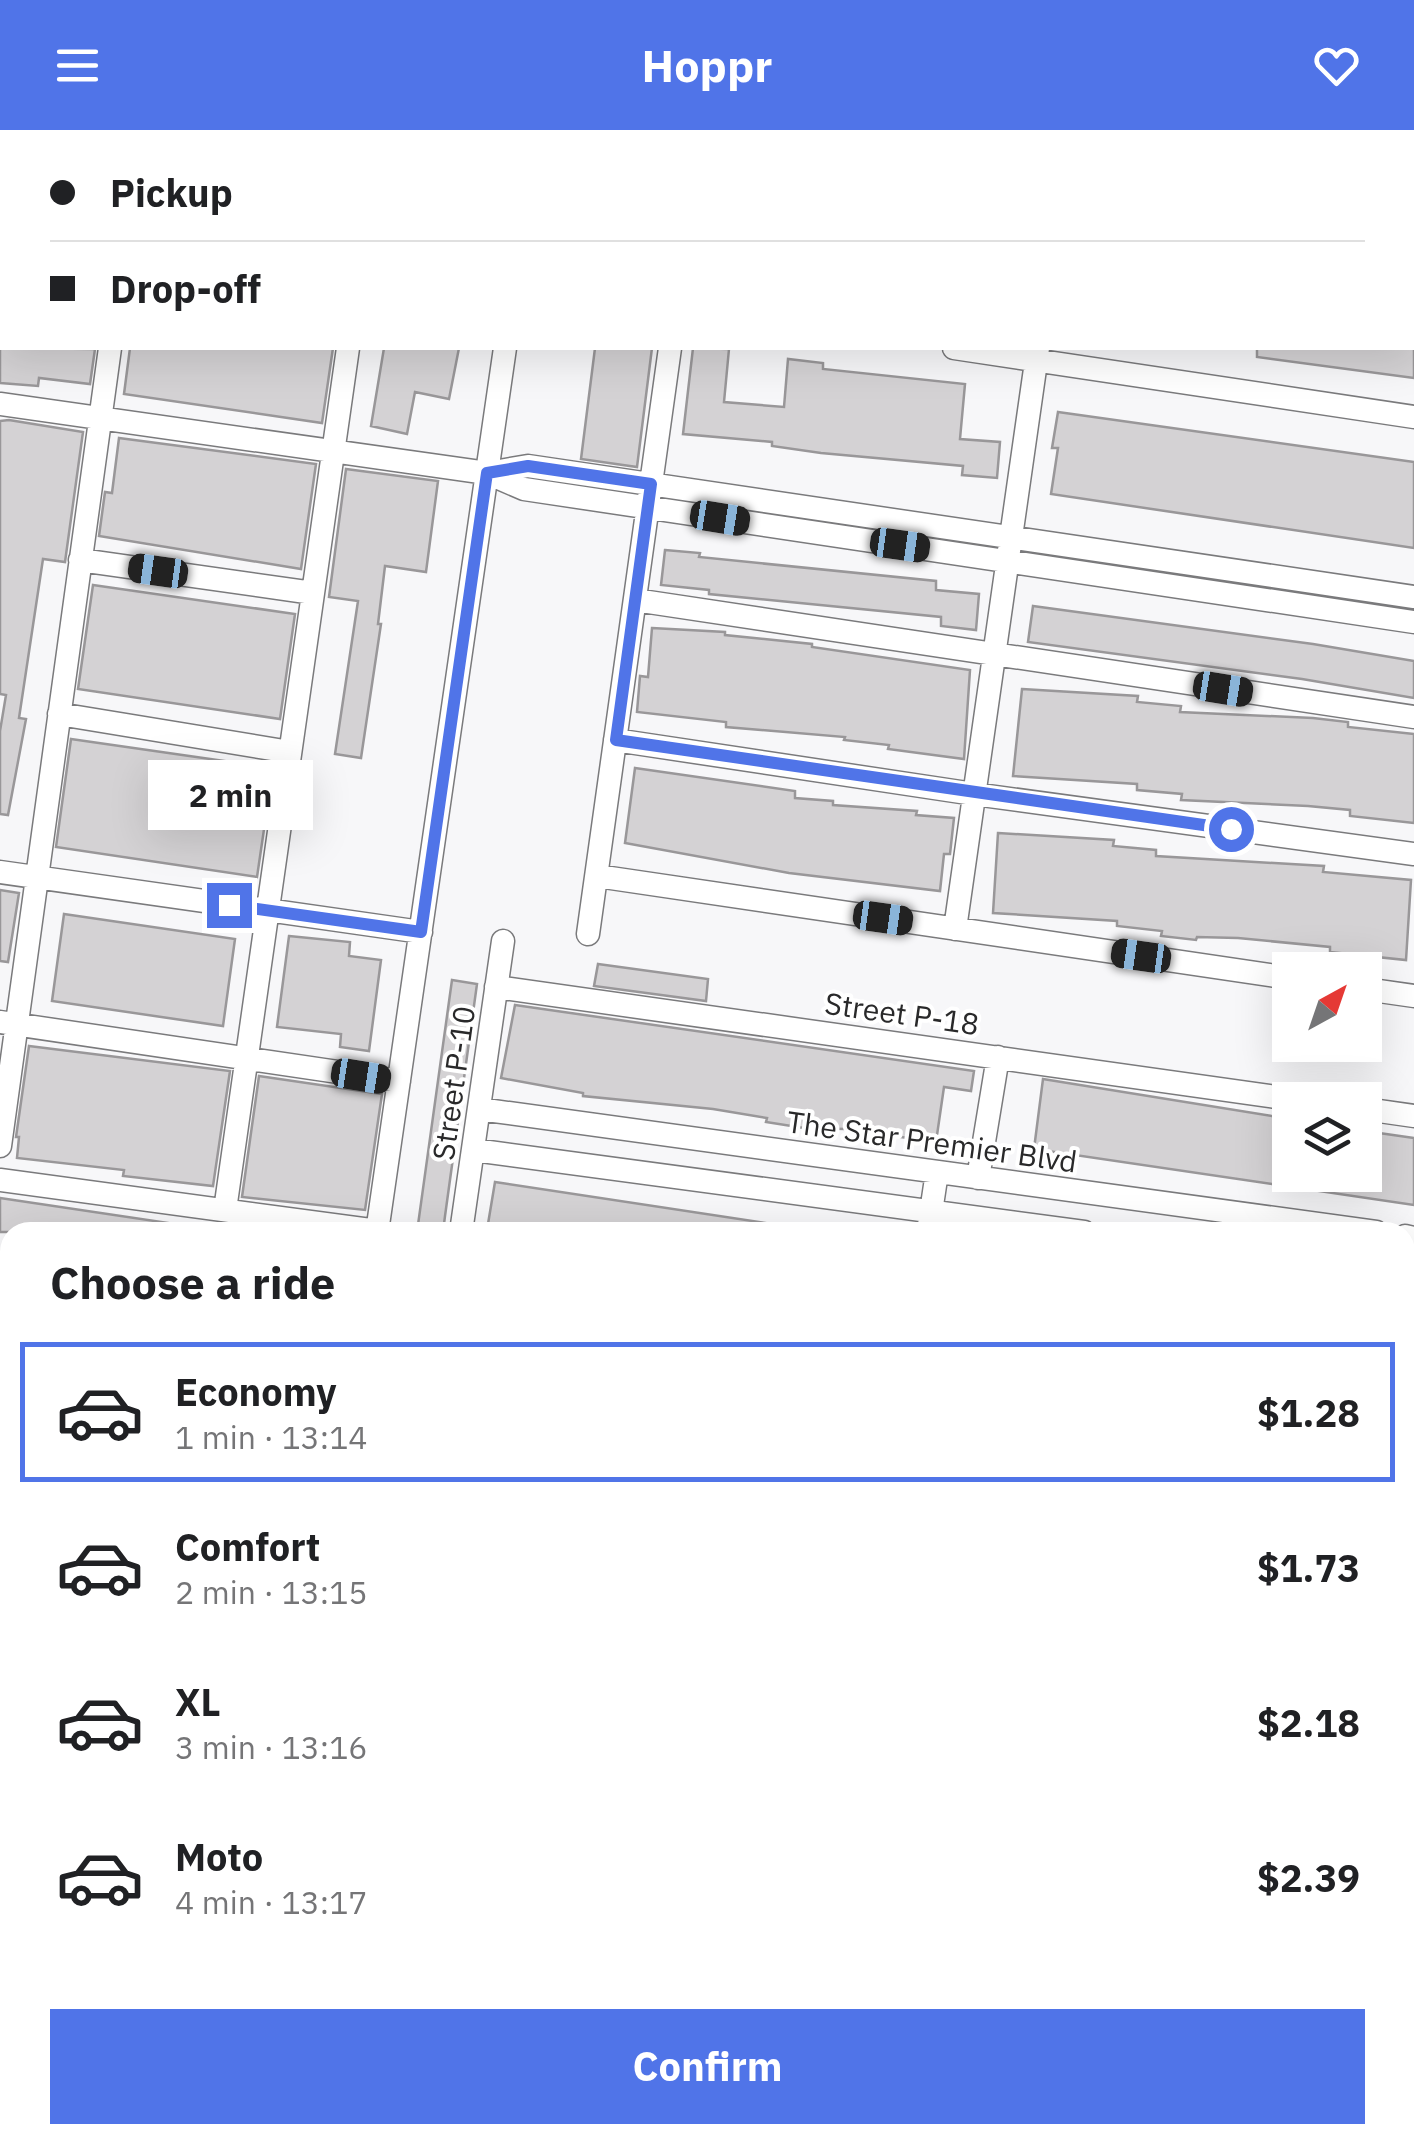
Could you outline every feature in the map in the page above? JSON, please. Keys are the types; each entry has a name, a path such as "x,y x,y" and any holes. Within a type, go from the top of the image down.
{"street":[{"path":"0,1146 8,1023 37,878 110,350"},
{"path":"225,1210 348,350"},
{"path":"378,1222 505,350"},
{"path":"588,934 670,350"},
{"path":"987,350 1037,353 1414,417"},
{"path":"955,929 1037,353"},
{"path":"0,404 487,473 528,466 649,496 1009,550 1414,622"},
{"path":"1009,550 1414,597"},
{"path":"80,560 312,594"},
{"path":"635,600 1414,717"},
{"path":"59,714 290,752"},
{"path":"616,740 1414,854"},
{"path":"0,872 421,932"},
{"path":"596,876 1272,975"},
{"name":"Street P-10","path":"463,1222 503,941"},
{"name":"Street P-18","path":"496,988 1272,1096"},
{"path":"1382,991 1414,996"},
{"path":"8,1023 399,1082"},
{"path":"978,1178 998,1057"},
{"name":"The Star Premier Blvd","path":"479,1109 1303,1222"},
{"path":"1382,1112 1414,1116"},
{"path":"474,1150 929,1222 938,1172"},
{"path":"0,1180 308,1222"},
{"path":"1011,1222 1017,1183"}],"building":[{"path":"0,350 95,350 90,384 39,378 38,386 0,383"},
{"path":"130,350 333,350 322,423 124,394"},
{"path":"384,350 459,350 449,399 415,392 407,434 371,426"},
{"path":"595,350 652,350 637,467 581,459"},
{"path":"693,350 729,350 724,402 784,407 788,359 823,363 823,369 965,384 960,439 1000,442 997,478 962,475 963,466 821,453 772,446 772,442 683,434"},
{"path":"1257,350 1414,350 1414,378 1257,357"},
{"path":"1058,412 1414,462 1414,548 1051,494 1058,448 1052,448"},
{"path":"0,421 83,432 65,562 43,559 19,718 26,719 8,815 0,814 0,731 6,695 0,694"},
{"path":"119,438 316,464 301,569 99,536 105,492 112,493"},
{"path":"346,469 438,481 426,572 385,566 381,624 361,758 335,754 358,601 329,597"},
{"path":"665,550 700,553 699,557 936,581 936,590 979,594 976,630 941,626 941,617 709,594 709,590 661,585"},
{"path":"93,585 295,614 280,719 78,689"},
{"path":"1033,606 1414,661 1414,698 1028,642"},
{"path":"652,628 725,632 970,670 964,759 888,749 889,745 844,740 845,737 726,727 726,722 637,712 640,676 648,677"},
{"path":"1022,689 1138,696 1137,702 1181,706 1180,712 1313,718 1348,722 1348,727 1414,734 1414,823 1350,816 1350,810 1181,800 1182,794 1137,790 1137,784 1013,776"},
{"path":"71,739 273,768 257,877 56,847"},
{"path":"635,768 795,791 795,798 833,801 833,805 917,811 916,815 954,818 950,854 944,854 940,891 789,873 625,843"},
{"path":"998,833 1114,840 1113,846 1156,850 1156,856 1324,866 1323,872 1411,880 1406,960 1382,957 1382,952 1330,952 1330,947 1238,938 1196,940 1161,936 1162,931 1117,926 1117,921 993,913"},
{"path":"0,890 19,893 8,962 0,961"},
{"path":"64,914 235,939 223,1026 52,1001"},
{"path":"289,936 350,942 349,956 381,960 369,1051 340,1047 341,1034 277,1027"},
{"path":"598,964 708,979 706,1001 594,986"},
{"path":"452,980 477,984 444,1222 418,1222"},
{"path":"515,1005 974,1071 971,1091 944,1087 936,1142 845,1129 804,1128 713,1109 583,1096 501,1078"},
{"path":"29,1046 230,1071 213,1186 123,1176 124,1170 17,1158 16,1137"},
{"path":"259,1076 382,1094 365,1210 242,1197"},
{"path":"1043,1079 1272,1116 1272,1184 1034,1149"},
{"path":"1382,1133 1414,1138 1414,1205 1326,1192 1382,1192"},
{"path":"495,1182 759,1222 488,1222"},
{"path":"0,1198 162,1222 0,1222"}],"route":[{"path":"229,905 421,932 487,473 528,466 651,484 616,740 1231,829"}]}
